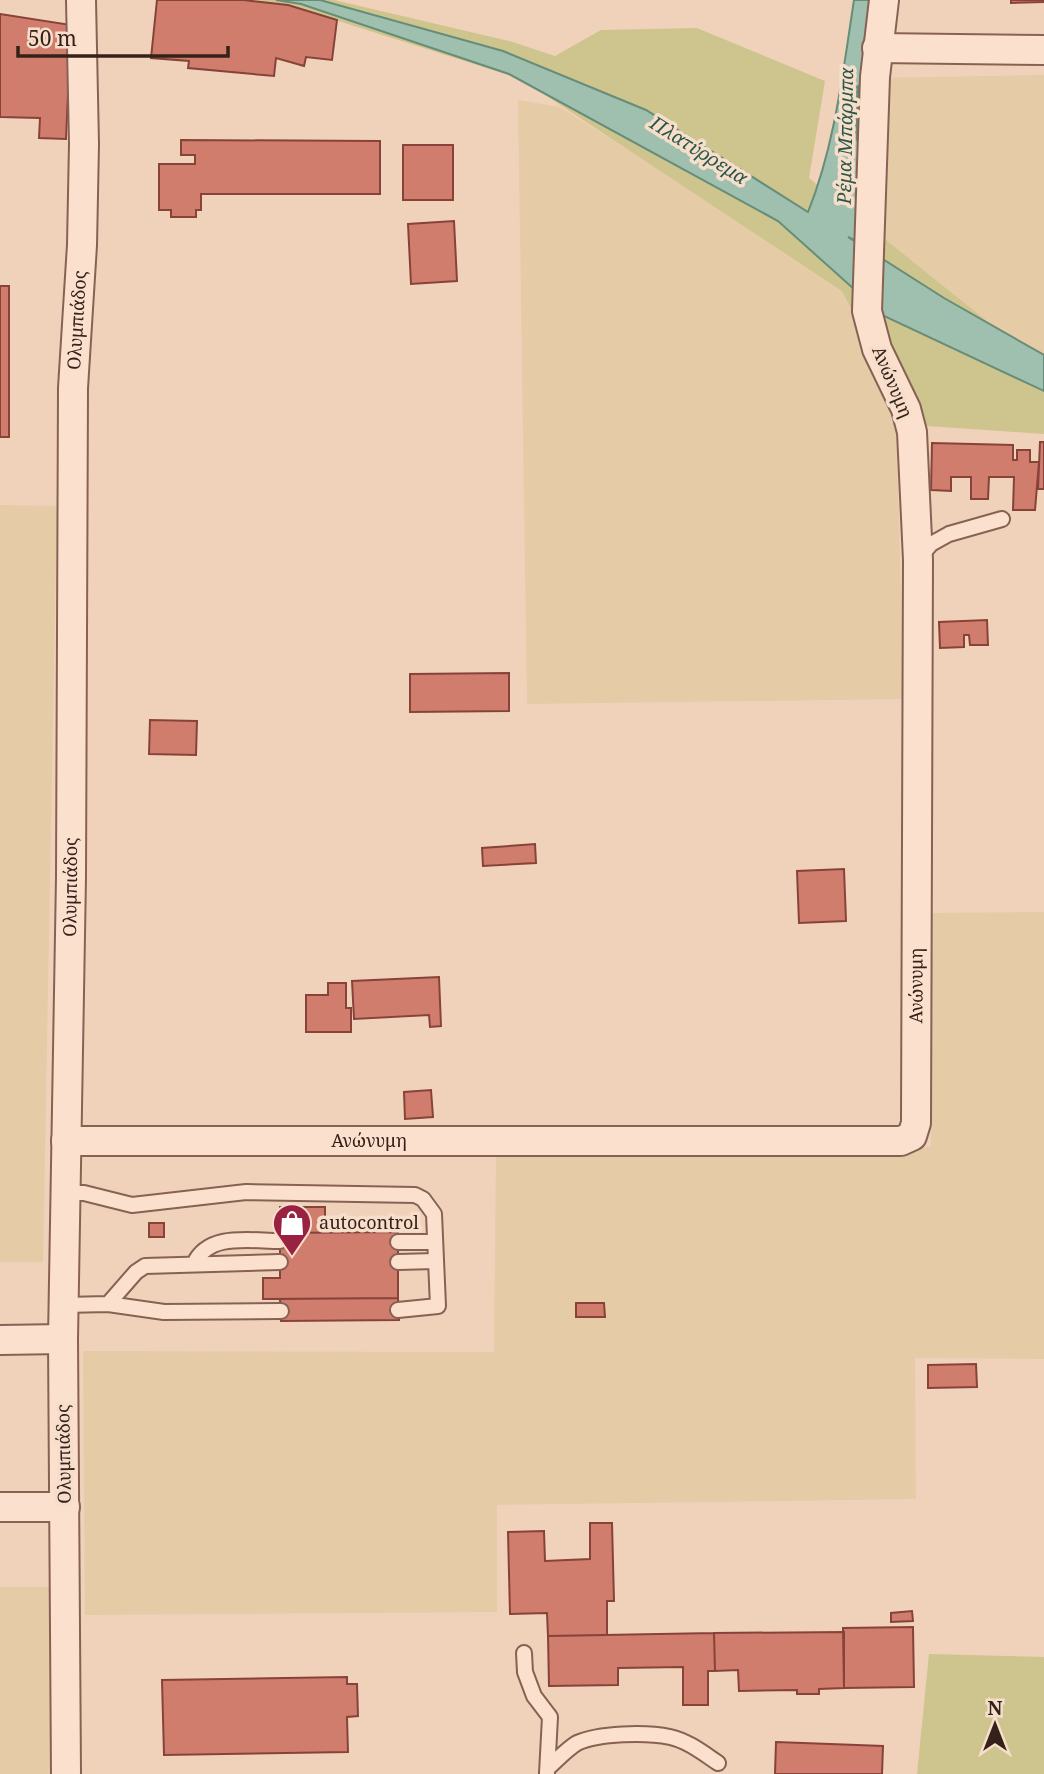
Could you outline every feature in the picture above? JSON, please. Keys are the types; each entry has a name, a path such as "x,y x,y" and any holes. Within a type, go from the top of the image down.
{"street":[{"name":"Ολυμπιάδος","path":"66,1774 63,1339 71,877 73,388 81,269 84,144 81,0"},
{"name":"Ανώνυμη","path":"66,1141 901,1141 912,1136 916,1123 918,560 910,420 877,349 867,311 877,48 884,0"},
{"path":"877,48 1044,50"},
{"path":"0,1340 63,1339"},
{"path":"0,1507 65,1507"}],"lane":[{"path":"918,560 931,544 949,534 1002,519"},
{"path":"65,1194 84,1194 132,1205 246,1192 406,1194 423,1199 429,1206 435,1223 438,1306 398,1310"},
{"path":"194,1264 201,1251 217,1242 280,1241"},
{"path":"398,1242 435,1242"},
{"path":"398,1262 435,1261"},
{"path":"108,1304 140,1269 151,1265 280,1262"},
{"path":"64,1305 108,1304 163,1312 281,1311"},
{"path":"524,1653 525,1672 534,1696 550,1717 547,1771"},
{"path":"547,1771 576,1744 596,1737 629,1735 670,1737 694,1747 718,1763"}],"shaded area":[{"path":"243,0 334,0 513,42 555,56 601,30 697,28 825,81 809,178 1044,367 1044,434 912,425 842,291 521,79 288,5"},
{"path":"1044,75 1044,367 871,228 869,78"},
{"path":"518,100 560,107 858,294 896,414 904,699 527,704"},
{"path":"0,505 57,506 43,1262 0,1262"},
{"path":"1044,912 1044,1359 915,1358 916,1499 497,1505 497,1612 85,1615 83,1351 494,1352 496,1151 931,1147 928,913"},
{"path":"0,1587 51,1587 51,1774 0,1774"},
{"path":"929,1654 1044,1657 1044,1774 917,1774"}],"water":[{"name":"Πλατύρρεμα","path":"276,0 320,0 503,51 646,110 808,212 832,134 854,0 870,0 859,99 862,244 848,237 944,298 1044,355 1044,391 884,316 778,221 509,74 301,4"}],"building":[{"path":"157,0 243,0 288,5 337,20 332,60 306,57 304,66 276,58 274,76 188,68 189,61 151,58"},
{"path":"1011,0 1044,0 1044,2 1011,3"},
{"path":"0,14 71,25 66,139 39,138 40,118 0,117"},
{"path":"181,140 380,141 380,194 201,194 201,210 196,210 196,217 171,217 171,210 159,210 159,164 195,164 195,155 181,155"},
{"path":"403,145 453,145 453,200 403,200"},
{"path":"454,221 457,281 411,284 408,224"},
{"path":"0,286 9,286 9,437 0,437"},
{"path":"1040,442 1044,442 1044,489 1038,489"},
{"path":"932,443 1013,445 1013,460 1017,460 1017,450 1030,450 1030,462 1039,462 1035,510 1013,510 1014,477 989,477 988,499 971,499 971,477 951,477 951,491 931,490"},
{"path":"987,620 988,645 970,645 969,635 964,635 964,647 940,648 939,622"},
{"path":"509,673 509,711 410,712 410,674"},
{"path":"150,720 197,721 196,755 149,754"},
{"path":"535,844 536,863 483,866 482,848"},
{"path":"844,869 846,921 799,923 797,871"},
{"path":"439,977 441,1026 430,1027 429,1015 354,1019 352,981"},
{"path":"328,983 346,983 346,1008 351,1008 351,1032 306,1032 306,995 328,995"},
{"path":"431,1090 433,1117 405,1119 404,1092"},
{"path":"280,1207 325,1207 325,1233 280,1233"},
{"path":"149,1223 164,1223 164,1237 149,1237"},
{"path":"398,1232 398,1298 263,1299 263,1278 280,1278 280,1233"},
{"path":"398,1298 399,1320 281,1321 280,1299"},
{"path":"576,1303 604,1303 605,1317 576,1317"},
{"path":"976,1364 977,1387 928,1388 928,1365"},
{"path":"590,1523 612,1523 614,1601 607,1601 607,1635 548,1636 547,1613 510,1614 508,1532 544,1531 545,1561 590,1559"},
{"path":"912,1611 913,1621 891,1622 891,1613"},
{"path":"913,1627 914,1687 844,1688 843,1628"},
{"path":"844,1632 844,1688 819,1689 819,1694 797,1694 797,1690 739,1691 738,1670 715,1671 714,1633"},
{"path":"714,1633 715,1671 708,1671 708,1705 683,1705 683,1667 618,1668 618,1685 549,1686 548,1636"},
{"path":"347,1677 347,1684 357,1684 358,1716 347,1717 348,1752 164,1755 162,1680"},
{"path":"776,1742 883,1746 882,1774 775,1774"}],"waterway":[{"name":"Ρέμα Μπάρμπα","path":"860,89 860,138"}],"place":[{"name":"autocontrol","path":"292,1257"}]}
